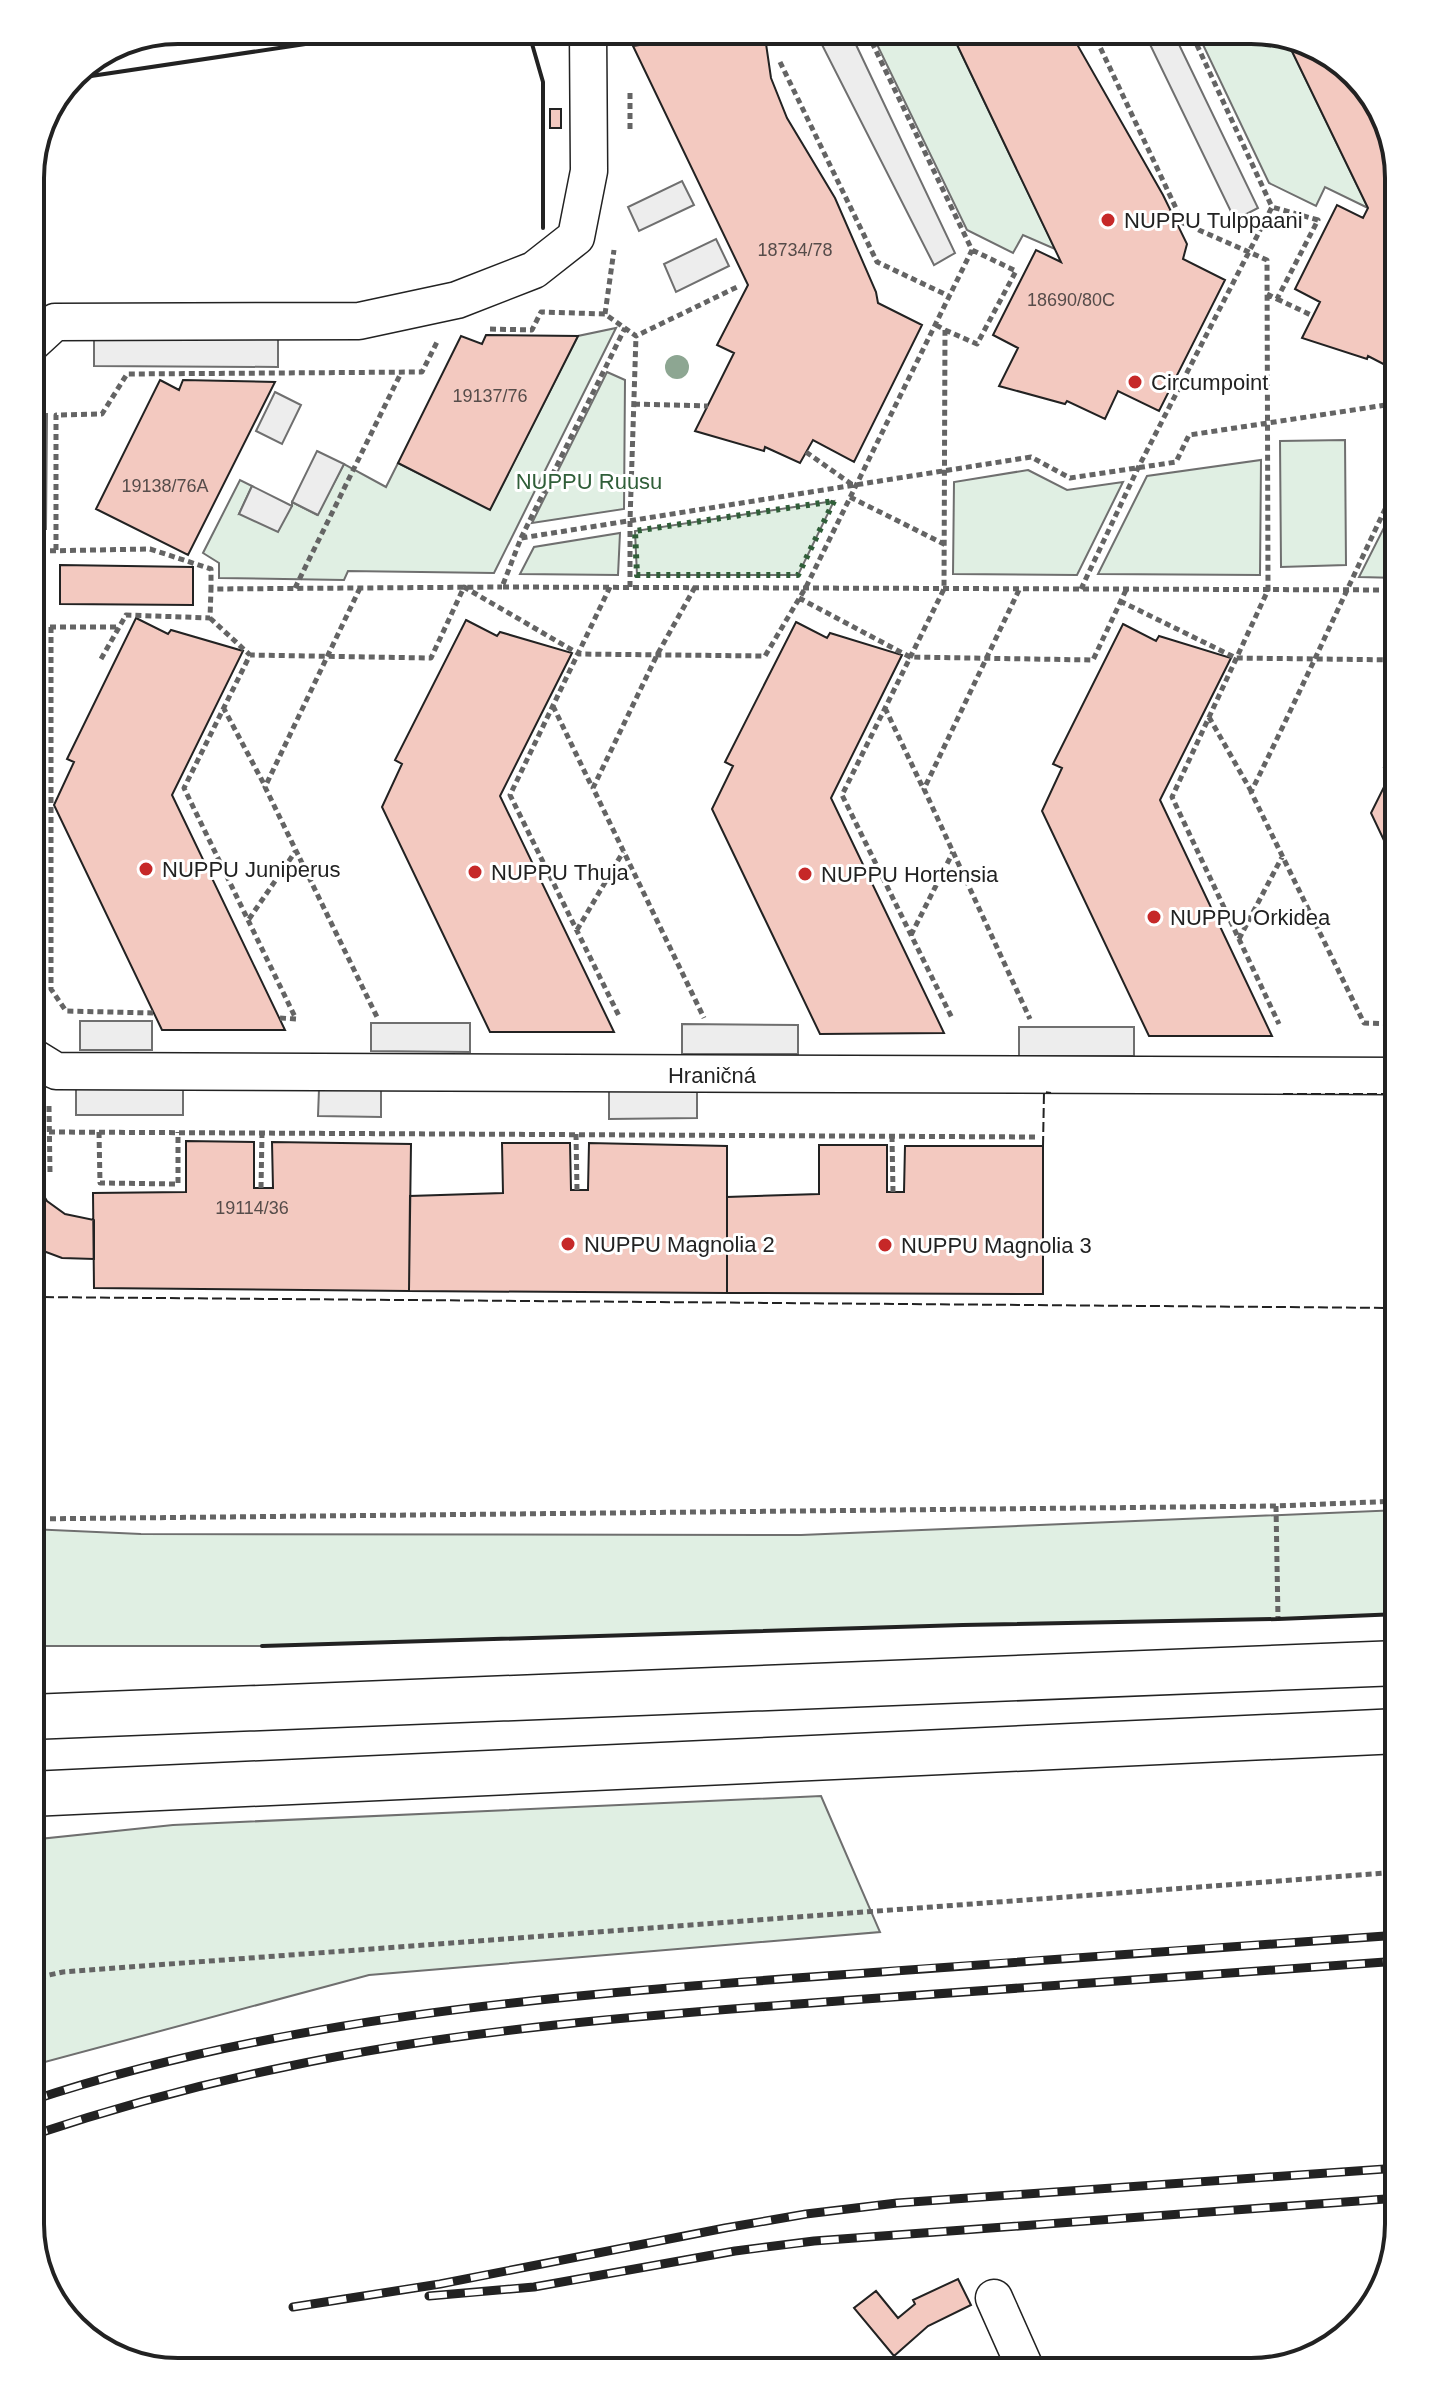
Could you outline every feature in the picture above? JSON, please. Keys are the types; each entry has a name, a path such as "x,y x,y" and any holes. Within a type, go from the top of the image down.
{"highway":[{"path":"44,1716 1385,1664"},
{"path":"44,1793 1385,1732"}],"street":[{"path":"44,332 55,322 359,321 457,300 534,270 576,237 589,171 588,44"},
{"name":"Hraničná","path":"44,1064 56,1071 1385,1076"},
{"path":"994,2298 1021,2358"}],"path":[{"path":"873,44 972,250 1016,271 977,344 936,325"},
{"path":"1099,44 1183,223 1267,260 1268,590 1172,797 1279,1024"},
{"path":"1196,44 1272,207 1318,220 1277,299"},
{"path":"780,62 877,262 949,296"},
{"path":"1081,589 1138,468 1272,207"},
{"path":"464,587 579,654 765,656 806,587 972,250"},
{"path":"636,336 737,287"},
{"path":"1267,294 1313,316"},
{"path":"485,329 532,330 541,312 605,314 636,336"},
{"path":"502,587 521,538 625,328"},
{"path":"945,330 944,589 842,795 952,1018"},
{"path":"630,587 636,336"},
{"path":"56,550 56,415 102,414 127,374 422,372 439,339"},
{"path":"295,588 401,373"},
{"path":"634,404 708,406"},
{"path":"521,538 1031,457 1070,478 1138,468 1176,462 1189,435 1385,405"},
{"path":"806,452 855,487"},
{"path":"850,497 946,545"},
{"path":"1251,792 1316,661 1385,509"},
{"path":"44,551 150,549 211,569 210,618"},
{"path":"101,659 126,615 210,618 250,655 431,658 464,587"},
{"path":"610,587 510,795 620,1018"},
{"path":"593,788 657,655 695,587"},
{"path":"211,589 806,587 1385,590"},
{"path":"265,787 360,588"},
{"path":"924,789 1019,590"},
{"path":"799,598 910,657 1093,660 1126,590"},
{"path":"1120,601 1236,658 1385,660"},
{"path":"44,627 120,627"},
{"path":"51,627 51,989 66,1011 153,1013"},
{"path":"250,655 184,788 296,1019 280,1018"},
{"path":"553,706 704,1018"},
{"path":"223,707 377,1017"},
{"path":"885,708 1030,1019"},
{"path":"1209,717 1251,792 1364,1023 1385,1024"},
{"path":"911,935 953,851"},
{"path":"249,920 295,852"},
{"path":"576,930 623,852"},
{"path":"1239,939 1283,857"},
{"path":"44,1093 50,1173"},
{"path":"49,1132 1039,1137"},
{"path":"99,1132 100,1183 178,1184 178,1132"},
{"path":"261,1188 262,1133"},
{"path":"576,1134 577,1190"},
{"path":"892,1136 893,1192"},
{"path":"44,1519 1276,1506 1385,1502"},
{"path":"1276,1506 1278,1619"},
{"path":"44,1976 63,1972 1385,1873"}],"green space":[{"path":"877,44 957,44 1055,249 1023,235 1013,253 967,230"},
{"path":"1203,44 1260,44 1292,50 1368,208 1325,187 1316,206 1269,183"},
{"path":"616,328 494,573 348,571 344,580 219,578 219,563 203,553 240,480 252,486 239,514 292,506 292,502 317,515 344,464 386,487 398,463 490,509 578,336"},
{"name":"NUPPU Ruusu","path":"607,372 625,380 624,509 532,523"},
{"path":"1345,440 1346,565 1281,567 1280,441"},
{"path":"1261,460 1260,575 1098,574 1147,476"},
{"path":"1028,470 1067,490 1123,482 1077,575 953,574 954,482"},
{"path":"834,501 798,575 637,575 635,531"},
{"path":"1385,526 1385,578 1359,577"},
{"path":"620,533 618,575 520,574 534,547"},
{"path":"1385,1511 1385,1615 262,1646 44,1646 44,1530 141,1534 801,1535"},
{"path":"821,1796 880,1932 369,1975 44,2062 44,1839 173,1825"}],"shaded area":[{"path":"822,44 856,44 955,253 934,265"},
{"path":"1150,44 1179,44 1258,208 1235,220"},
{"path":"682,181 694,205 639,231 628,207"},
{"path":"716,239 729,266 676,292 664,264"},
{"path":"94,336 278,338 278,367 94,366"},
{"path":"275,392 301,405 282,444 256,431"},
{"path":"44,414 47,414 44,529"},
{"path":"317,451 344,464 318,515 292,502"},
{"path":"252,486 292,506 278,532 239,514"},
{"path":"44,637 45,637 44,960"},
{"path":"80,1021 152,1021 152,1050 80,1050"},
{"path":"371,1023 470,1023 470,1052 371,1051"},
{"path":"682,1024 798,1025 798,1054 682,1054"},
{"path":"1019,1027 1134,1027 1134,1056 1019,1056"},
{"path":"76,1087 183,1088 183,1115 76,1115"},
{"path":"319,1089 381,1089 381,1117 318,1116"},
{"path":"609,1090 697,1091 697,1118 609,1119"}],"building":[{"name":"NUPPU Ruusu","path":"766,44 771,78 787,118 835,198 878,303 922,325 854,462 813,440 800,463 765,447 764,451 695,431 734,353 717,345 748,285 633,46"},
{"name":"NUPPU Tulppaani","path":"957,44 1078,44 1163,195 1187,244 1183,259 1225,280 1159,411 1118,391 1105,419 1067,401 1065,404 999,386 1018,348 993,335 1036,250 1061,262"},
{"path":"1292,50 1325,67 1352,90 1371,119 1380,143 1385,178 1385,365 1368,356 1367,359 1302,338 1320,302 1295,289 1337,205 1363,218 1368,208"},
{"path":"550,109 561,109 561,128 550,128"},
{"path":"486,335 578,336 490,510 398,463 461,336 482,344"},
{"path":"160,380 179,390 183,380 275,382 188,555 96,509"},
{"path":"60,565 193,567 193,605 60,604"},
{"name":"NUPPU Juniperus","path":"136,618 168,634 171,630 243,651 172,795 285,1030 162,1030 54,805 74,762 67,759"},
{"name":"NUPPU Thuja","path":"466,620 497,636 500,632 572,653 500,796 614,1032 490,1032 382,807 402,764 395,760"},
{"name":"NUPPU Hortensia","path":"796,622 827,638 830,633 902,655 831,798 944,1033 820,1034 712,809 733,766 725,762"},
{"name":"NUPPU Orkidea","path":"1123,624 1156,641 1159,636 1231,658 1160,800 1272,1036 1149,1036 1042,811 1062,768 1053,764"},
{"path":"1385,785 1385,842 1371,813"},
{"path":"186,1141 254,1142 254,1188 273,1188 272,1142 411,1144 409,1291 94,1288 93,1193 186,1192"},
{"name":"NUPPU Magnolia 2","path":"502,1143 570,1143 571,1190 588,1190 589,1143 727,1146 727,1293 409,1291 410,1196 503,1193"},
{"name":"NUPPU Magnolia 3","path":"819,1145 887,1145 887,1192 904,1192 905,1146 1043,1146 1043,1294 727,1293 727,1197 819,1194"},
{"path":"44,1196 65,1214 94,1220 94,1259 62,1258 44,1251"},
{"path":"958,2279 971,2305 928,2326 894,2356 854,2308 876,2291 898,2318 915,2304 913,2300"}],"railway":[{"path":"44,2097 123,2073 218,2050 313,2031 506,2004 699,1985 1385,1936"},
{"path":"44,2132 156,2098 253,2074 355,2053 496,2032 709,2011 1385,1962"},
{"path":"293,2307 440,2284 806,2214 897,2203 1385,2169"},
{"path":"429,2296 534,2287 735,2251 814,2241 1385,2199"}],"hedge":[{"path":"834,501 798,575 637,575 635,531 834,501"}],"fence":[{"path":"1043,1146 1044,1092 1051,1093"},
{"path":"1283,1094 1385,1094"},
{"path":"44,1297 1385,1308"}],"wall":[{"path":"91,76 305,44"},
{"path":"532,44 543,82 543,228"},
{"path":"262,1646 1385,1615"}],"place":[{"name":"NUPPU Tulppaani","path":"1108,220"},
{"name":"Circumpoint","path":"1135,382"},
{"name":"NUPPU Juniperus","path":"146,869"},
{"name":"NUPPU Thuja","path":"475,872"},
{"name":"NUPPU Hortensia","path":"805,874"},
{"name":"NUPPU Orkidea","path":"1154,917"},
{"name":"NUPPU Magnolia 2","path":"568,1244"},
{"name":"NUPPU Magnolia 3","path":"885,1245"}]}
